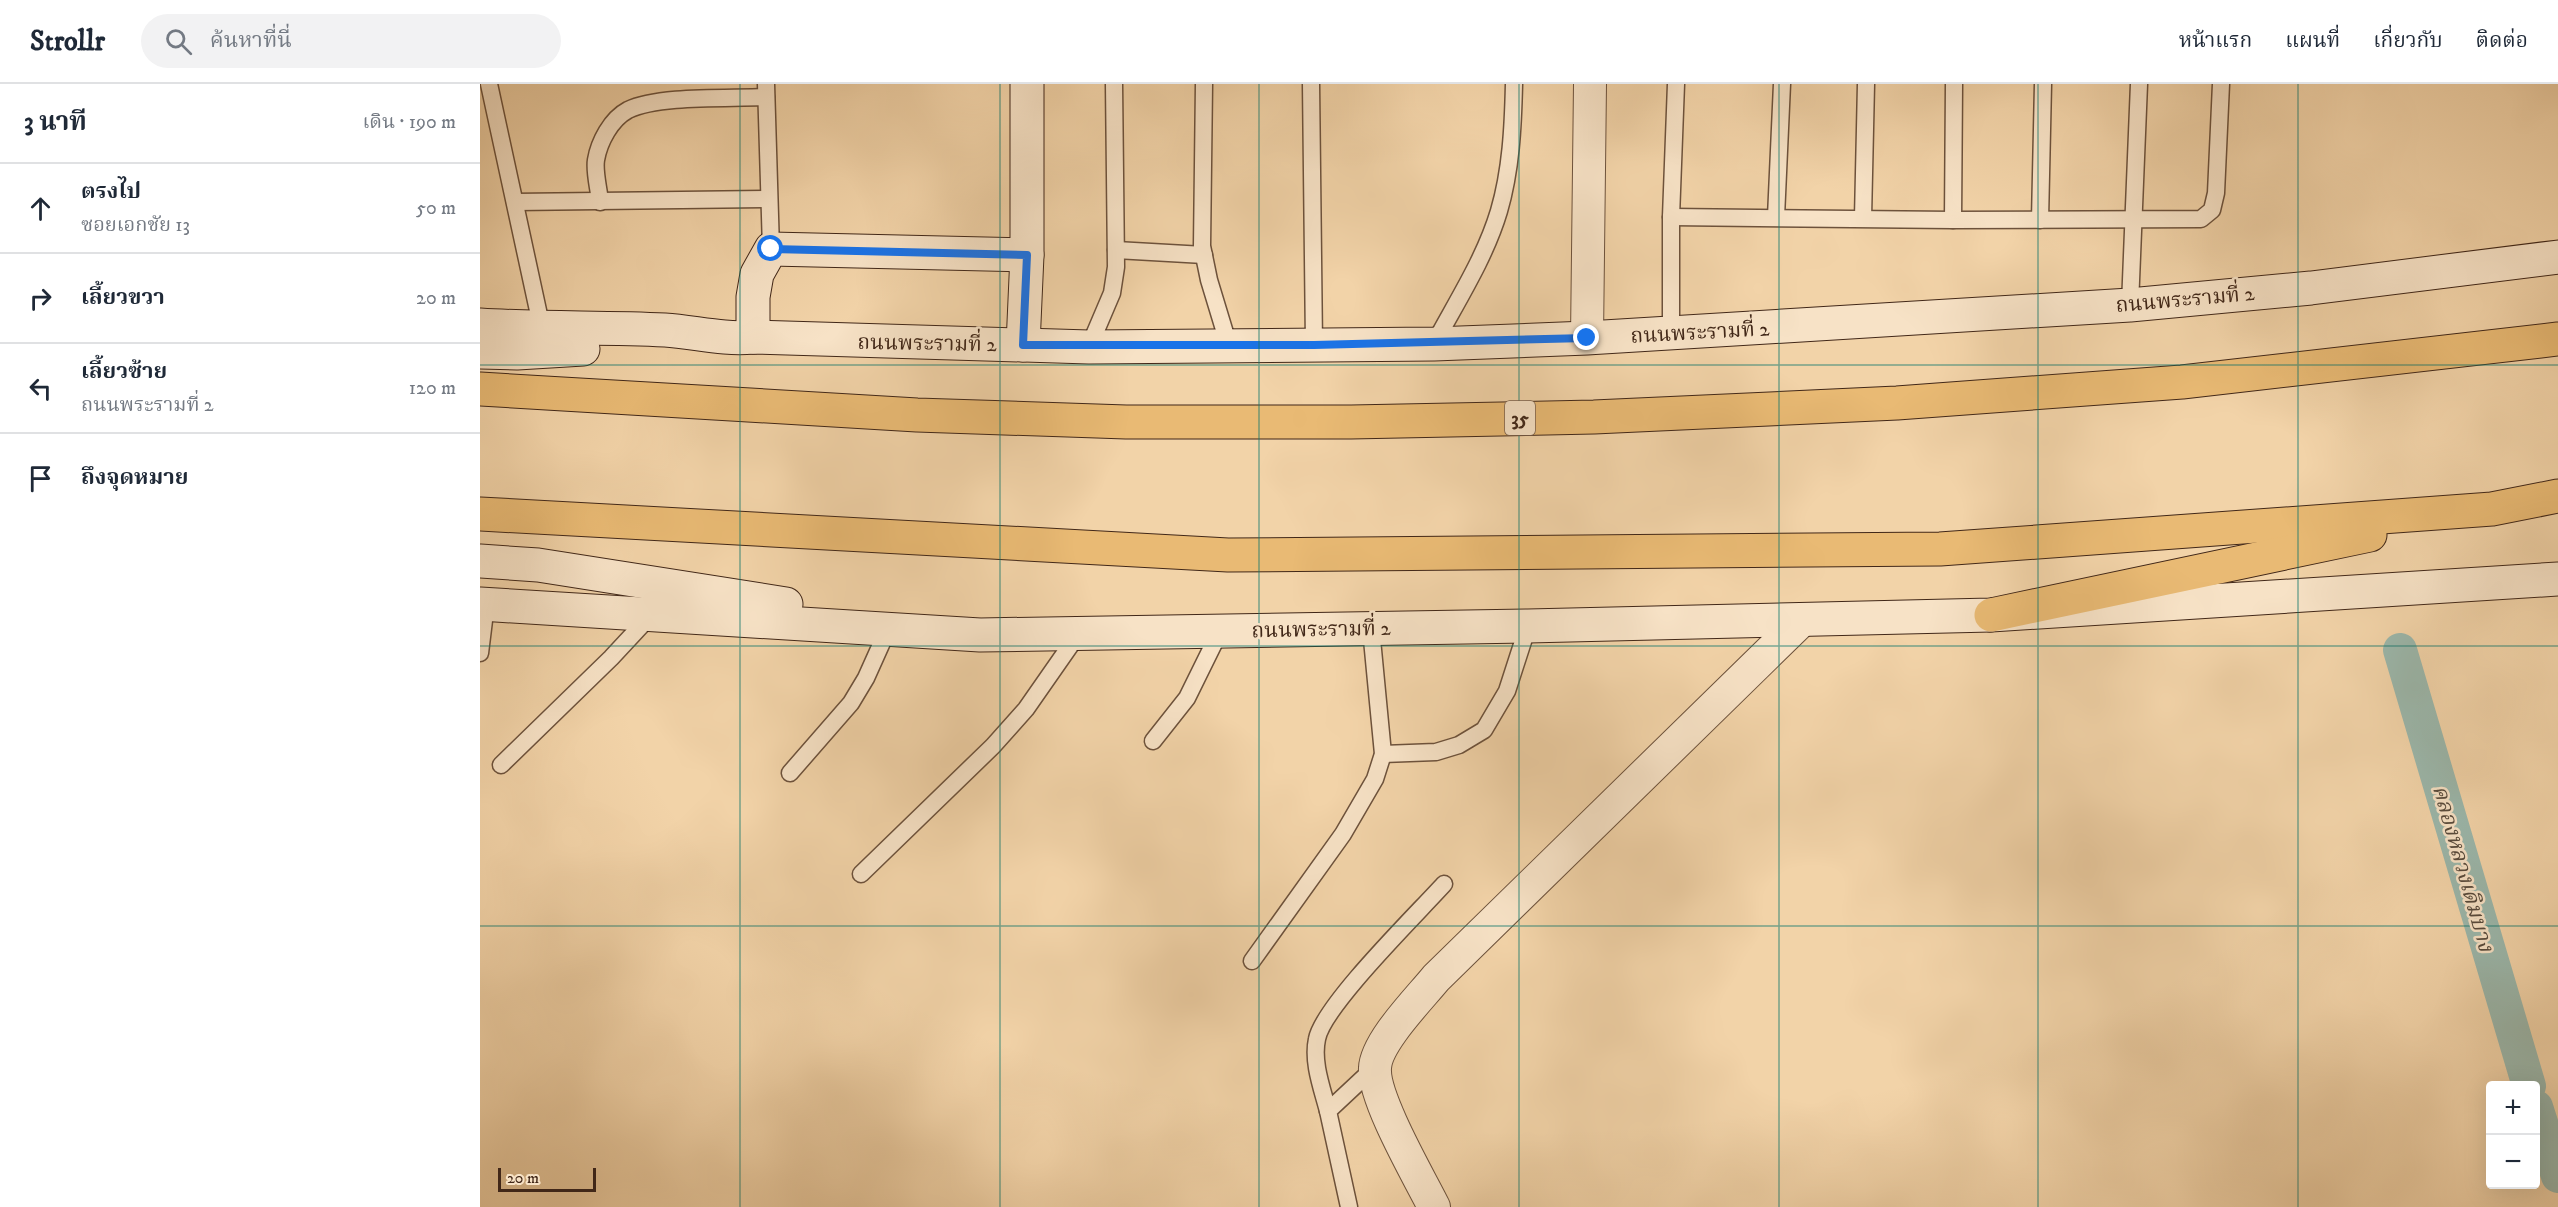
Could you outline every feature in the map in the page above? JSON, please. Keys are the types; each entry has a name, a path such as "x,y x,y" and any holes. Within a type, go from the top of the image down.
{"highway":[{"name":"35","path":"480,389 917,415 1126,422 1351,422 1583,417 1896,403 2182,382 2558,339"},
{"path":"1991,615 2558,496"},
{"path":"480,514 1228,555 1940,549 2492,509"}],"main road":[{"path":"1023,345 1027,255 1027,84"},
{"path":"480,352 517,353 744,338 757,274 771,249 1027,255"},
{"name":"ถนนพระรามที่ 2","path":"480,325 542,329 665,330 744,338 1089,347 1434,344 1671,334 2130,305 2311,288 2558,257"},
{"path":"480,561 538,565 981,634"},
{"name":"ถนนพระรามที่ 2","path":"483,604 981,634 1079,633 1528,626 1991,615 2558,579"}],"street":[{"path":"1587,338 1590,84"},
{"path":"1434,1207 1379,1096 1374,1068 1381,1050 1395,1027 1436,978 1802,620"}],"lane":[{"path":"489,84 542,329"},
{"path":"1089,347 1112,293 1116,250 1114,84"},
{"path":"1204,84 1201,201 1204,255 1229,346"},
{"path":"1311,84 1314,345"},
{"path":"1434,344 1474,269 1499,213 1512,143 1514,84"},
{"path":"1671,334 1671,217 1676,84"},
{"path":"1776,217 1782,84"},
{"path":"1863,218 1866,84"},
{"path":"1953,220 1954,84"},
{"path":"2040,220 2043,84"},
{"path":"2130,305 2139,84"},
{"path":"1671,217 1953,220 2201,219 2212,210 2216,193 2221,84"},
{"path":"600,202 596,162 603,140 614,122 626,111 652,102 766,90 771,249"},
{"path":"515,202 768,199"},
{"path":"1116,250 1204,255"},
{"path":"480,653 483,604"},
{"path":"501,765 611,658 651,615"},
{"path":"1383,754 1436,752 1459,745 1484,730 1507,691 1528,626"},
{"path":"790,773 850,703 866,678 888,629"},
{"path":"1252,961 1367,797 1383,754 1371,629"},
{"path":"1153,741 1187,698 1220,631"},
{"path":"861,874 993,746 1026,709 1079,633"},
{"path":"1349,1207 1316,1059 1317,1037 1340,998 1444,884"},
{"path":"1328,1111 1374,1068"}],"waterway":[{"name":"คลองหลวงเดิมบาง","path":"2400,650 2528,1081"},
{"name":"คลองหลวงเดิมบาง","path":"2540,1120 2558,1176"}],"route":[{"path":"771,249 1027,255 1023,345 1089,347 1434,344 1587,338"}]}
